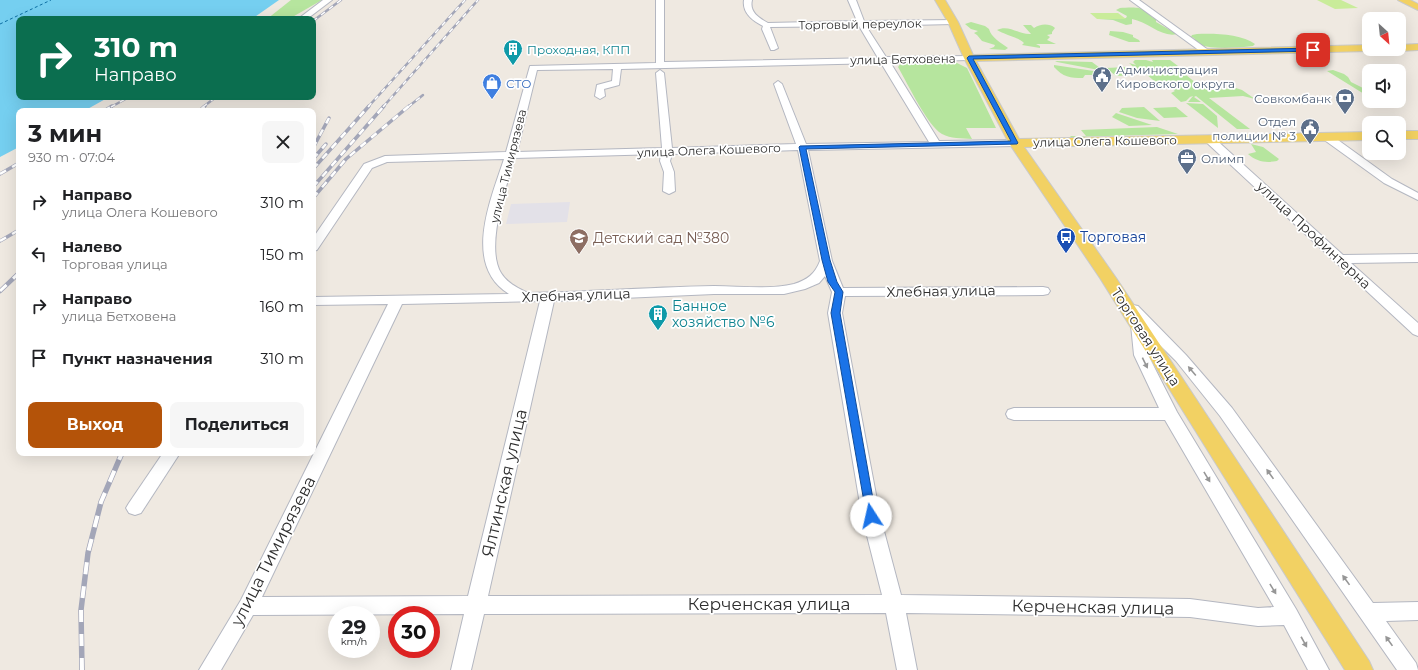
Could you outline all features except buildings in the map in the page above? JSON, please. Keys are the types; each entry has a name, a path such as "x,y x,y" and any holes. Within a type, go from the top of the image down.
{"main road":[{"name":"Торговая улица","path":"940,0 954,22 969,58 1015,143 1114,287 1360,670"},
{"path":"1403,0 1418,7"},
{"path":"1406,48 1418,47"},
{"name":"улица Бетховена","path":"969,58 1362,48"},
{"path":"1406,135 1418,135"},
{"name":"улица Олега Кошевого","path":"1015,143 1362,136"}],"street":[{"path":"306,16 328,0"},
{"path":"660,0 660,69 667,151 666,161 670,172 669,191"},
{"path":"748,0 747,5 754,20 768,25 766,29 774,48"},
{"path":"852,0 861,23 936,144"},
{"path":"1134,0 1207,52"},
{"name":"Торговый переулок","path":"768,25 954,22"},
{"name":"улица Бетховена","path":"533,68 617,66 660,69 969,58"},
{"path":"600,96 600,87 616,83 617,66"},
{"name":"улица Тимирязева","path":"525,297 511,290 502,282 494,271 491,262 490,242 494,216 533,68"},
{"path":"778,84 802,147 826,260 832,282 839,292 835,313 868,501 894,604 907,670"},
{"path":"1327,136 1388,181 1418,197"},
{"name":"улица Профинтерна","path":"1209,139 1418,331"},
{"name":"улица Олега Кошевого","path":"316,243 368,166 385,159 802,147 1015,143"},
{"path":"1340,259 1418,258"},
{"name":"Хлебная улица","path":"316,301 548,297 714,290 784,290 800,286 814,280 822,271 826,260"},
{"path":"1114,287 1148,326 1182,358 1226,412 1409,670"},
{"name":"Хлебная улица","path":"839,292 1043,291"},
{"name":"Ялтинская улица","path":"461,670 548,297"},
{"name":"улица Тимирязева","path":"209,670 248,606 397,300"},
{"path":"1138,325 1141,355 1170,414 1289,615 1319,670"},
{"path":"1014,414 1170,414"},
{"path":"135,508 170,456"},
{"name":"Керченская улица","path":"248,606 477,604 894,604 1190,608 1258,617 1289,615"},
{"path":"1369,612 1418,611"}],"shaded area":[{"path":"570,202 567,222 506,224 511,204"}],"green space":[{"path":"291,0 322,0 294,16 271,16"},
{"path":"1317,0 1341,0 1358,8 1335,9"},
{"path":"1120,8 1143,9 1156,19 1156,22 1177,34 1171,35 1160,32 1144,23 1132,19 1132,24 1126,25 1113,20 1098,19 1126,18 1127,16 1116,10"},
{"path":"1090,13 1118,13 1126,19 1097,19"},
{"path":"971,22 985,26 999,42 1008,48 1005,50 989,49 995,45 982,41 974,33 978,31 971,29 965,24"},
{"path":"1023,25 1031,25 1034,28 1044,25 1053,26 1055,28 1052,34 1047,35 1050,37 1047,40 1056,44 1036,44 1040,46 1040,48 1022,45 1024,43 1021,41 997,30 1006,28 1031,34"},
{"path":"1110,31 1123,32 1133,35 1133,37 1140,42 1129,42 1109,35"},
{"path":"1192,35 1235,36 1255,44 1253,46 1225,48 1204,46 1197,44 1194,38 1191,37"},
{"path":"1135,60 1146,60 1153,62 1152,60 1170,60 1178,66 1176,67 1201,87 1214,90 1236,88 1242,90 1255,99 1243,96 1209,98 1250,129 1237,129 1196,96 1194,97 1201,102 1188,102 1193,96 1186,101 1181,102 1171,93 1175,91 1168,86 1160,86 1145,73 1140,73 1129,63 1136,65 1133,62"},
{"path":"953,61 967,68 996,128 966,128 972,139 949,137 936,129 924,113 898,67 901,63"},
{"path":"1055,61 1092,62 1104,71 1057,62"},
{"path":"1054,65 1107,73 1108,75 1085,75 1083,78 1070,77 1060,73"},
{"path":"1127,67 1137,75 1116,76 1106,68"},
{"path":"1333,70 1344,74 1351,82 1362,88 1362,93 1327,71"},
{"path":"1186,103 1203,104 1217,116 1218,128"},
{"path":"1144,107 1160,121 1137,118 1119,112 1122,108"},
{"path":"1176,107 1188,117 1164,118 1153,108"},
{"path":"1116,113 1152,125 1129,126 1112,117"},
{"path":"1157,127 1178,134 1071,137 1070,136 1086,136 1081,130"},
{"path":"1251,144 1263,147 1279,159 1277,161 1269,162 1255,159 1248,154 1256,152"}],"water":[{"path":"0,0 279,0 256,16 16,16 16,100 104,100 89,108 16,108 16,149 0,157"}],"ferry route":[{"path":"17,16 51,0"},
{"path":"0,24 16,16"}],"railway":[{"path":"316,19 341,0"},
{"path":"368,107 465,0"},
{"path":"383,107 478,0"},
{"path":"408,107 423,95"},
{"path":"111,107 124,100"},
{"path":"203,107 212,100"},
{"path":"316,166 369,106"},
{"path":"316,184 384,106"},
{"path":"316,194 346,159 409,106"},
{"path":"316,142 329,118"},
{"path":"316,156 326,144"},
{"path":"0,174 16,165"},
{"path":"0,241 16,232"},
{"path":"0,291 16,276"},
{"path":"82,670 81,610 88,553 101,502 121,456"}],"place":[{"name":"Проходная, КПП","path":"513,66"},
{"name":"Администрация Кировского округа","path":"1102,93"},
{"name":"СТО","path":"492,100"},
{"name":"Совкомбанк","path":"1345,115"},
{"name":"Отдел полиции № 3","path":"1310,145"},
{"name":"Олимп","path":"1187,175"},
{"name":"Торговая","path":"1066,254"},
{"name":"Детский сад №380","path":"579,255"},
{"name":"Банное хозяйство №6","path":"658,331"}],"route":[{"path":"871,516 835,313 839,292 832,282 826,260 802,147 1015,143 969,58 1313,50"}]}
